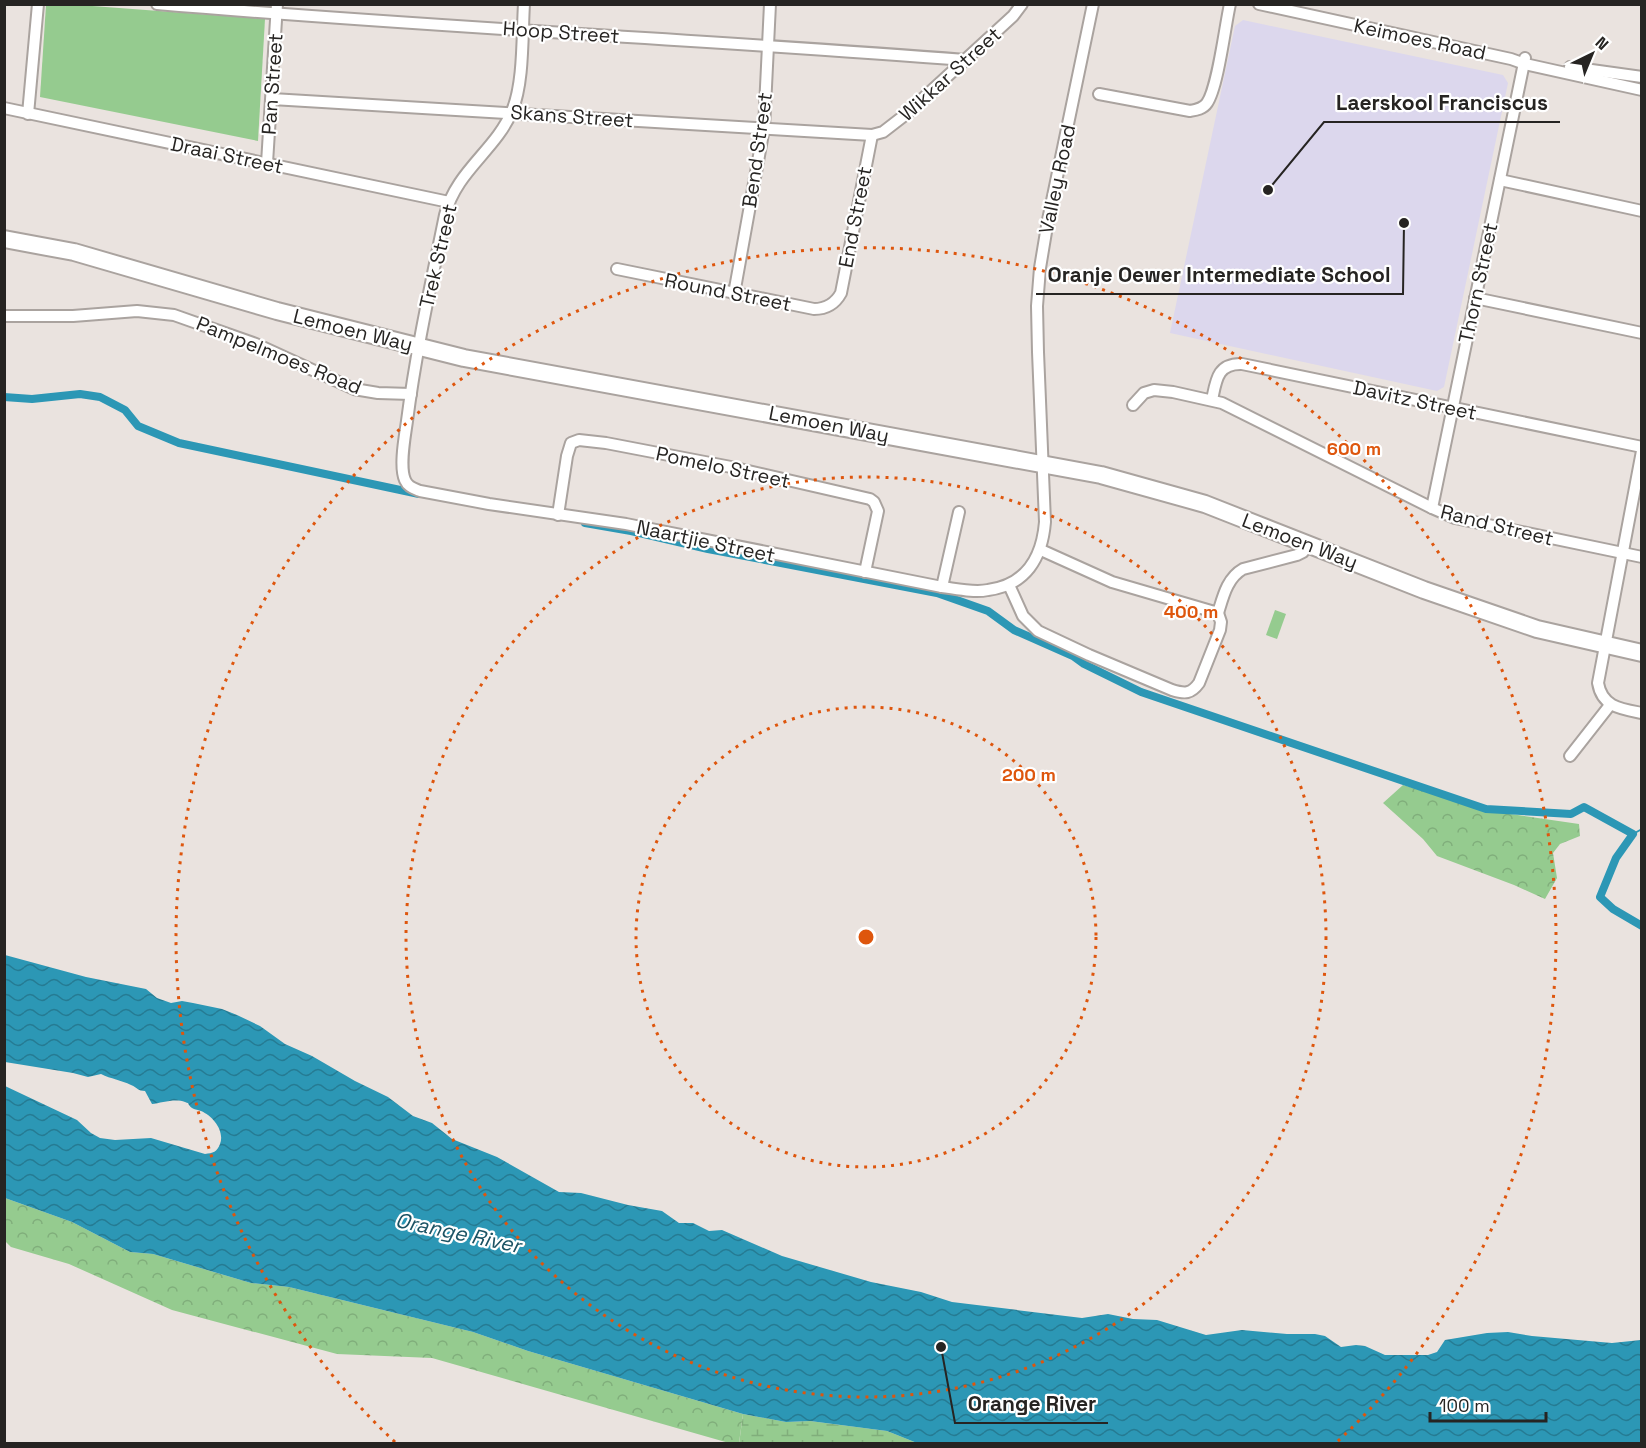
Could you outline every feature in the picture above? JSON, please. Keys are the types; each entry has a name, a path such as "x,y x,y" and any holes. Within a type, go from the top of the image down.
{"highway":[{"name":"Lemoen Way","path":"4,239 74,252 276,310 464,358 1043,463 1140,484 1194,501 1424,590 1537,630 1641,653"}],"street":[{"path":"28,114 38,4"},
{"name":"Hoop Street","path":"157,4 277,10 522,30 965,60"},
{"name":"Trek Street","path":"406,481 404,446 418,347 449,202 460,181 499,133 512,112 518,89 524,4"},
{"name":"Bend Street","path":"734,294 764,128 770,4"},
{"name":"Wikkar Street","path":"872,135 884,132 893,125 1013,16 1022,4"},
{"name":"Valley Road","path":"1041,550 1045,522 1037,306 1040,268 1093,4"},
{"path":"1099,94 1190,111 1203,108 1208,103 1214,85 1230,4"},
{"name":"Keimoes Road","path":"1259,4 1285,7 1525,61 1641,90"},
{"name":"Pan Street","path":"267,163 277,10"},
{"name":"Keimoes Road","path":"1525,61 1641,77"},
{"name":"Thorn Street","path":"1432,508 1525,61"},
{"name":"Skans Street","path":"272,99 872,135"},
{"name":"Draai Street","path":"4,108 449,202"},
{"name":"End Street","path":"838,299 872,135"},
{"path":"1500,180 1641,211"},
{"name":"Round Street","path":"617,269 814,309 823,309 838,299"},
{"path":"1475,298 1641,333"},
{"name":"Pampelmoes Road","path":"4,316 73,316 136,311 174,315 256,344 354,389 378,393 411,394"},
{"name":"Davitz Street","path":"1212,400 1216,380 1222,369 1230,364 1242,363 1641,449"},
{"name":"Rand Street","path":"1133,405 1144,393 1154,390 1212,400 1246,414 1432,508 1461,519 1641,557"},
{"name":"Pomelo Street","path":"558,514 571,443 579,440 606,443 731,467 870,499 878,511 865,572"},
{"path":"1641,449 1598,683 1600,692 1610,705 1641,713"},
{"name":"Naartjie Street","path":"406,481 411,488 420,491 626,524 942,587 987,591 1009,585"},
{"path":"942,587 959,512"},
{"path":"1218,613 1112,582 1041,550 1031,566 1009,585 1023,616 1038,631 1143,678 1185,693 1192,691 1199,683 1220,630 1221,622 1218,613 1226,590 1236,573 1243,569 1297,555 1303,552 1309,544"},
{"path":"1570,756 1610,705"}],"shaded area":[{"path":"1243,20 1503,75 1508,83 1444,387 1437,391 1170,333 1235,26"}],"green space":[{"path":"46,5 79,5 265,19 258,141 40,97"},
{"path":"1275,610 1286,614 1277,639 1266,635"},
{"path":"1403,785 1491,811 1579,824 1580,836 1560,844 1553,853 1557,878 1545,899 1437,856 1423,839 1383,803"},
{"path":"5,1198 72,1222 130,1252 153,1254 251,1283 289,1287 473,1332 528,1351 743,1414 739,1443 729,1443 432,1358 337,1354 172,1310 69,1264 11,1247 5,1241"},
{"path":"743,1414 786,1422 810,1421 887,1431 917,1443 739,1444"}],"water":[{"path":"5,955 86,977 146,989 157,998 171,1003 182,1001 193,1003 222,1009 237,1015 260,1026 285,1044 388,1097 413,1116 432,1123 452,1139 497,1157 559,1192 581,1193 662,1211 679,1223 693,1223 709,1231 722,1230 782,1256 871,1282 921,1292 952,1302 1082,1318 1108,1314 1133,1319 1157,1320 1206,1335 1242,1330 1315,1334 1325,1336 1341,1347 1365,1346 1385,1355 1428,1355 1437,1352 1445,1340 1487,1333 1508,1332 1612,1343 1641,1340 1641,1443 917,1443 887,1431 810,1421 786,1422 743,1414 528,1351 473,1332 289,1287 251,1283 153,1254 130,1252 72,1222 5,1198 5,1086 77,1120 100,1138 115,1140 151,1138 205,1154 214,1152 219,1147 221,1134 217,1124 210,1116 192,1108 188,1103 177,1100 152,1104 145,1091 101,1074 88,1077 5,1062"}],"waterway":[{"path":"4,397 32,399 80,394 100,397 125,410 138,426 179,443 419,494"},
{"path":"585,523 937,593 988,611 1014,630 1073,656 1084,664 1141,692 1486,809 1571,814 1584,807 1633,834 1616,858 1600,897 1613,909 1642,926"},
{"path":"1633,834 1642,829"}],"place":[{"name":"Laerskool Franciscus","path":"1268,190"},
{"name":"Oranje Oewer Intermediate School","path":"1404,223"},
{"name":"Orange River","path":"941,1347"}]}
